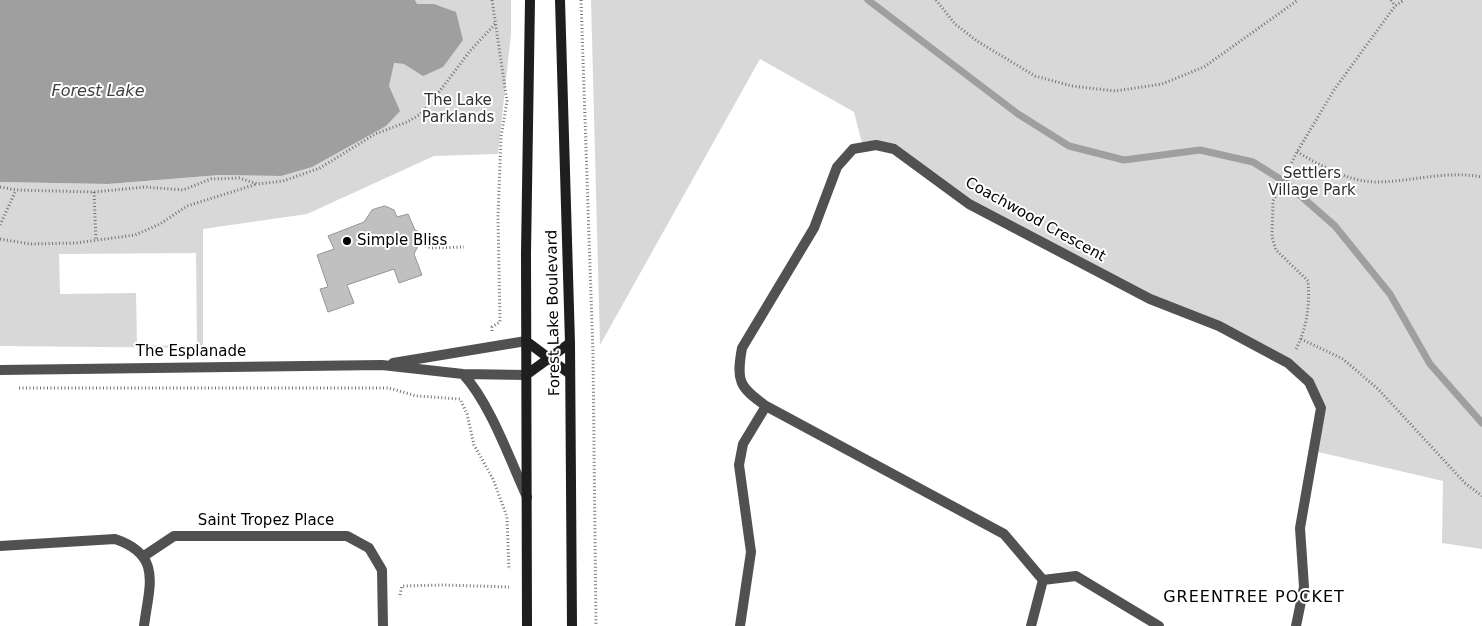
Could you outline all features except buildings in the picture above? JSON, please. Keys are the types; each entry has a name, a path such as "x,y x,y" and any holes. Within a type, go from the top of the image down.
{"main road":[{"name":"Forest Lake Boulevard","path":"527,626 526,341 530,0"},
{"name":"Forest Lake Boulevard","path":"560,0 570,343 572,626"},
{"path":"526,341 550,356 570,374"},
{"path":"526,375 570,343"}],"street":[{"name":"Coachwood Crescent","path":"1043,580 1004,534 766,406 745,391 738,370 742,348 814,228 837,167 853,150 876,145 894,149 969,204 1150,299 1219,326 1288,363 1309,382 1322,408 1300,528 1304,587 1296,626"},
{"name":"The Esplanade","path":"382,365 526,341"},
{"name":"The Esplanade","path":"0,370 382,365 463,374 526,375"},
{"path":"463,374 473,384 527,497"},
{"path":"740,626 751,552 739,465 743,444 766,406"},
{"name":"Saint Tropez Place","path":"144,556 174,536 347,536 369,548 382,570 383,626"},
{"path":"0,546 115,539 132,545 144,556 150,572 144,626"},
{"path":"1030,626 1043,580 1076,576 1159,626"}],"path":[{"path":"492,0 506,101 501,137 499,208 500,322 492,327 493,348"},
{"path":"581,0 593,354 596,626"},
{"path":"936,0 955,24 977,41 1034,76 1072,86 1115,91 1162,84 1204,67 1298,0"},
{"path":"1390,0 1395,6"},
{"path":"1288,363 1302,339 1310,302 1308,281 1276,250 1272,237 1273,201 1297,152 1334,90 1395,6 1404,0"},
{"path":"0,239 30,244 76,243 135,234 160,224 187,206 258,184 283,181 320,168 375,134 420,115 470,51 496,24"},
{"path":"1297,152 1341,176 1375,182 1437,175 1482,177"},
{"path":"0,187 16,190 94,192 145,186 184,190 211,179 239,178 258,184"},
{"path":"0,225 16,190"},
{"path":"94,192 96,240"},
{"path":"419,243 431,248 464,247"},
{"path":"1302,339 1343,359 1364,377 1465,483 1482,496"},
{"path":"19,388 389,388 416,396 460,399 467,414 474,446 493,479 507,518 509,597"},
{"path":"467,414 484,406"},
{"path":"395,598 399,596 402,586 444,584 510,587"}],"green space":[{"name":"The Lake Parklands","path":"415,0 511,0 511,34 498,154 434,156 307,214 203,229 203,348 0,346 0,182 108,184 220,175 281,176 389,86 393,63 404,64 434,4 417,4","holes":["196,253 197,345 137,346 136,293 60,294 59,254"]},
{"name":"Settlers Village Park","path":"591,0 1482,0 1482,549 1442,543 1443,481 1314,451 1321,408 1309,382 1288,363 1150,299 969,204 894,149 863,147 854,112 760,59 600,345"}],"water":[{"name":"Forest Lake","path":"0,0 415,0 417,4 434,4 456,12 463,40 443,67 423,76 404,64 394,63 389,86 400,111 386,126 312,167 281,176 220,175 108,184 0,182"}],"waterway":[{"path":"868,0 1018,114 1069,146 1124,160 1200,150 1253,162 1285,182 1335,226 1390,294 1430,364 1482,423"}],"place":[{"name":"Simple Bliss","path":"347,241"}],"district":[{"name":"GREENTREE POCKET","path":"1254,598"}]}
